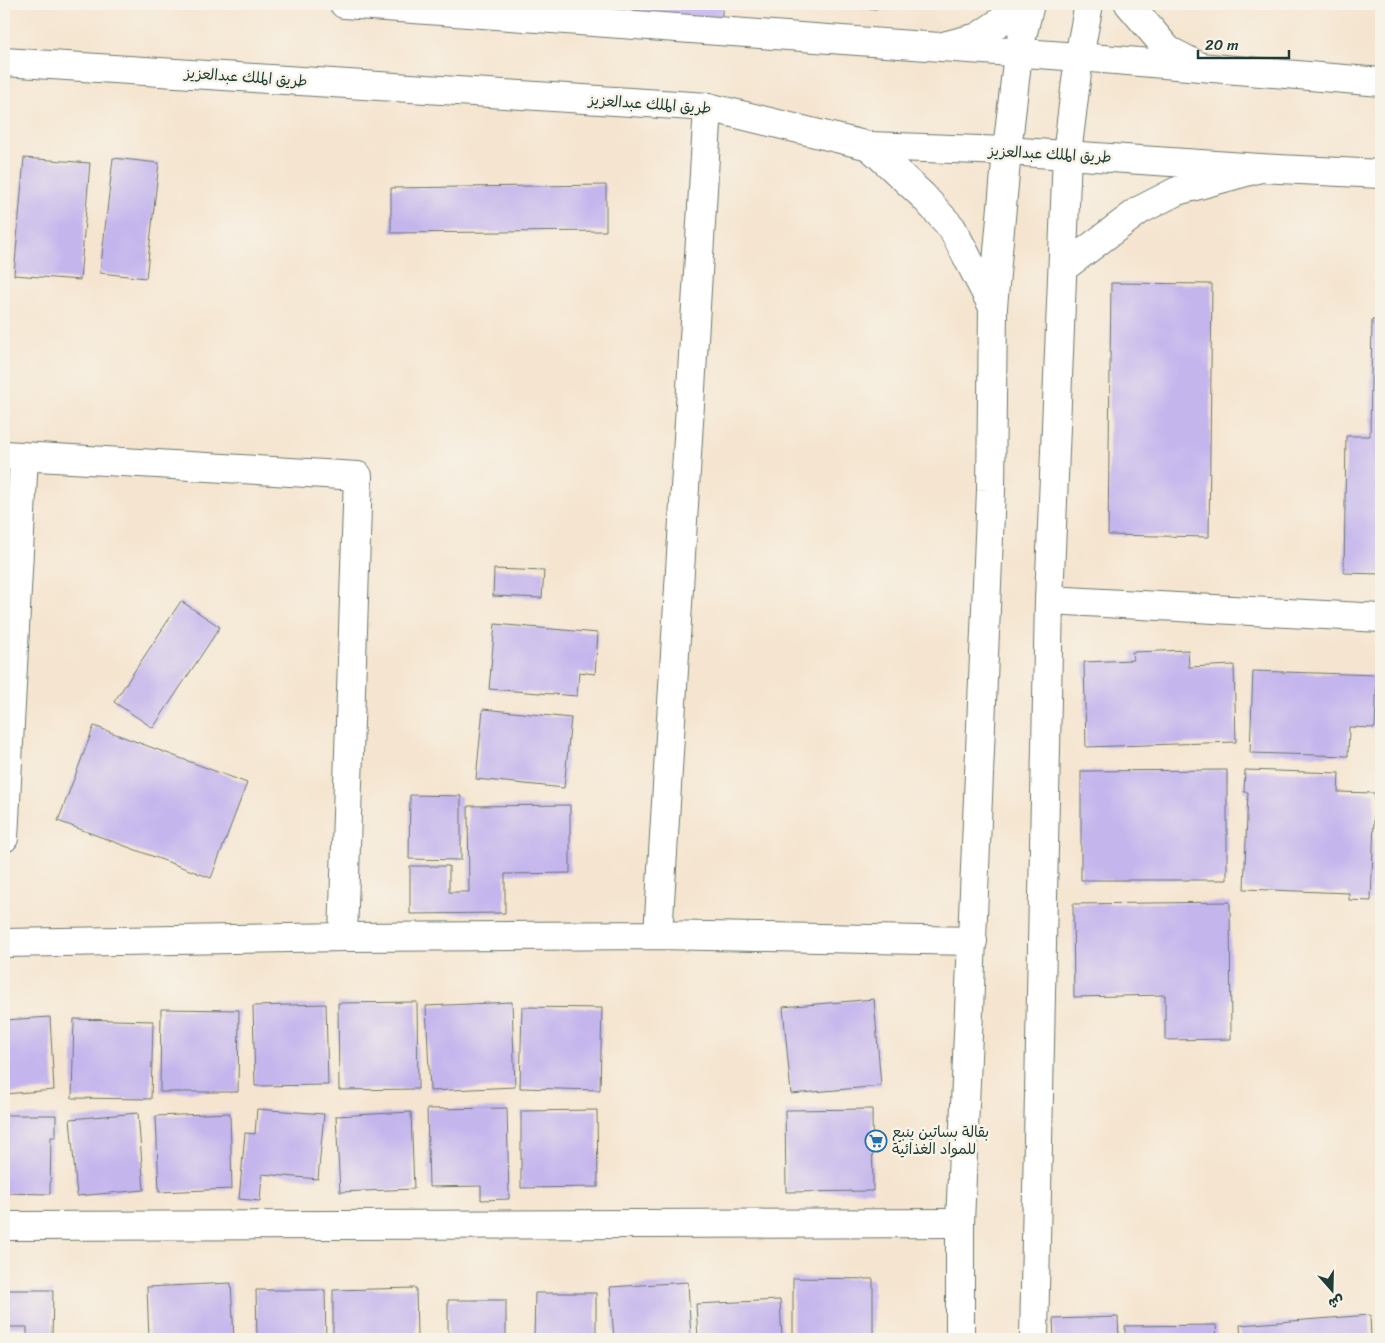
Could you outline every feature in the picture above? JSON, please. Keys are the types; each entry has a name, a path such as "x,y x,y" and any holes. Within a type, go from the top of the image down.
{"main road":[{"path":"344,4 1079,57 1381,82"},
{"path":"938,48 978,37 1007,16 1018,4"},
{"path":"960,1339 960,1222 991,490 993,307 1018,53 1030,4"},
{"path":"1034,1339 1049,600 1067,154 1079,57 1089,4"},
{"path":"1129,4 1168,50 1202,68"},
{"name":"طريق الملك عبدالعزيز","path":"4,62 708,106 869,146 1067,154 1260,168 1381,174"},
{"path":"658,935 708,106"},
{"path":"869,146 922,196 952,228 993,307"},
{"path":"1063,268 1140,210 1177,192 1260,168"},
{"path":"4,838 14,456 358,476 343,937"},
{"path":"1049,600 1381,618"},
{"path":"4,943 343,937 658,935 973,942"},
{"path":"4,1226 960,1222"}],"building":[{"path":"569,4 723,4 721,21 568,9"},
{"path":"841,4 883,4 876,9"},
{"path":"24,158 90,163 80,280 14,275"},
{"path":"113,158 159,163 146,278 100,273"},
{"path":"606,185 606,231 391,233 391,188"},
{"path":"1111,283 1212,284 1209,537 1108,535"},
{"path":"1372,320 1381,320 1381,574 1344,573 1346,436 1370,436"},
{"path":"494,569 544,571 542,598 493,596"},
{"path":"181,601 220,627 153,728 114,702"},
{"path":"495,624 598,633 595,674 579,672 577,696 489,689"},
{"path":"1188,650 1189,667 1234,665 1236,742 1086,747 1084,662 1133,660 1132,652"},
{"path":"1253,671 1377,675 1375,728 1349,727 1348,756 1250,753"},
{"path":"483,709 571,718 564,788 476,779"},
{"path":"94,726 247,783 211,878 58,821"},
{"path":"1227,770 1227,880 1081,880 1081,771"},
{"path":"1245,770 1339,773 1338,792 1375,793 1371,901 1349,900 1349,893 1244,889 1248,792 1244,792"},
{"path":"410,795 461,796 461,860 409,859"},
{"path":"570,805 570,873 505,874 505,913 410,914 410,866 449,866 449,892 469,892 468,806"},
{"path":"1230,902 1231,1039 1165,1040 1165,995 1074,997 1073,904"},
{"path":"874,999 881,1086 791,1094 783,1007"},
{"path":"417,1002 418,1089 339,1090 338,1003"},
{"path":"512,1002 515,1087 430,1091 426,1006"},
{"path":"326,1004 328,1085 255,1086 253,1006"},
{"path":"522,1007 602,1008 600,1090 520,1088"},
{"path":"161,1009 239,1010 238,1092 160,1092"},
{"path":"50,1017 54,1090 4,1094 4,1020"},
{"path":"74,1019 153,1021 151,1099 72,1098"},
{"path":"507,1108 509,1199 481,1200 481,1186 429,1187 427,1109"},
{"path":"257,1109 324,1114 318,1179 262,1174 260,1201 239,1199 245,1133 255,1134"},
{"path":"872,1109 873,1191 786,1192 785,1110"},
{"path":"597,1110 598,1187 521,1188 521,1111"},
{"path":"411,1112 414,1189 340,1192 336,1116"},
{"path":"138,1113 144,1190 77,1196 70,1119"},
{"path":"230,1113 232,1189 159,1192 156,1116"},
{"path":"4,1115 56,1115 56,1137 51,1137 50,1194 4,1193"},
{"path":"793,1278 873,1279 873,1339 793,1339"},
{"path":"688,1282 691,1339 614,1339 610,1287"},
{"path":"231,1283 234,1339 149,1339 147,1287"},
{"path":"416,1288 417,1339 333,1339 333,1290"},
{"path":"4,1290 53,1290 52,1339 27,1339 27,1327 4,1327"},
{"path":"256,1290 325,1290 326,1339 257,1339"},
{"path":"535,1293 596,1293 596,1339 534,1339"},
{"path":"448,1300 506,1300 506,1339 448,1339"},
{"path":"780,1300 782,1339 698,1339 696,1304"},
{"path":"1370,1315 1371,1339 1241,1339 1240,1325"},
{"path":"1118,1317 1119,1339 1054,1339 1053,1319"},
{"path":"1216,1325 1217,1339 1125,1339 1125,1326"}],"place":[{"name":"بقالة بساتين ينبع للمواد الغذائية","path":"876,1141"}]}
